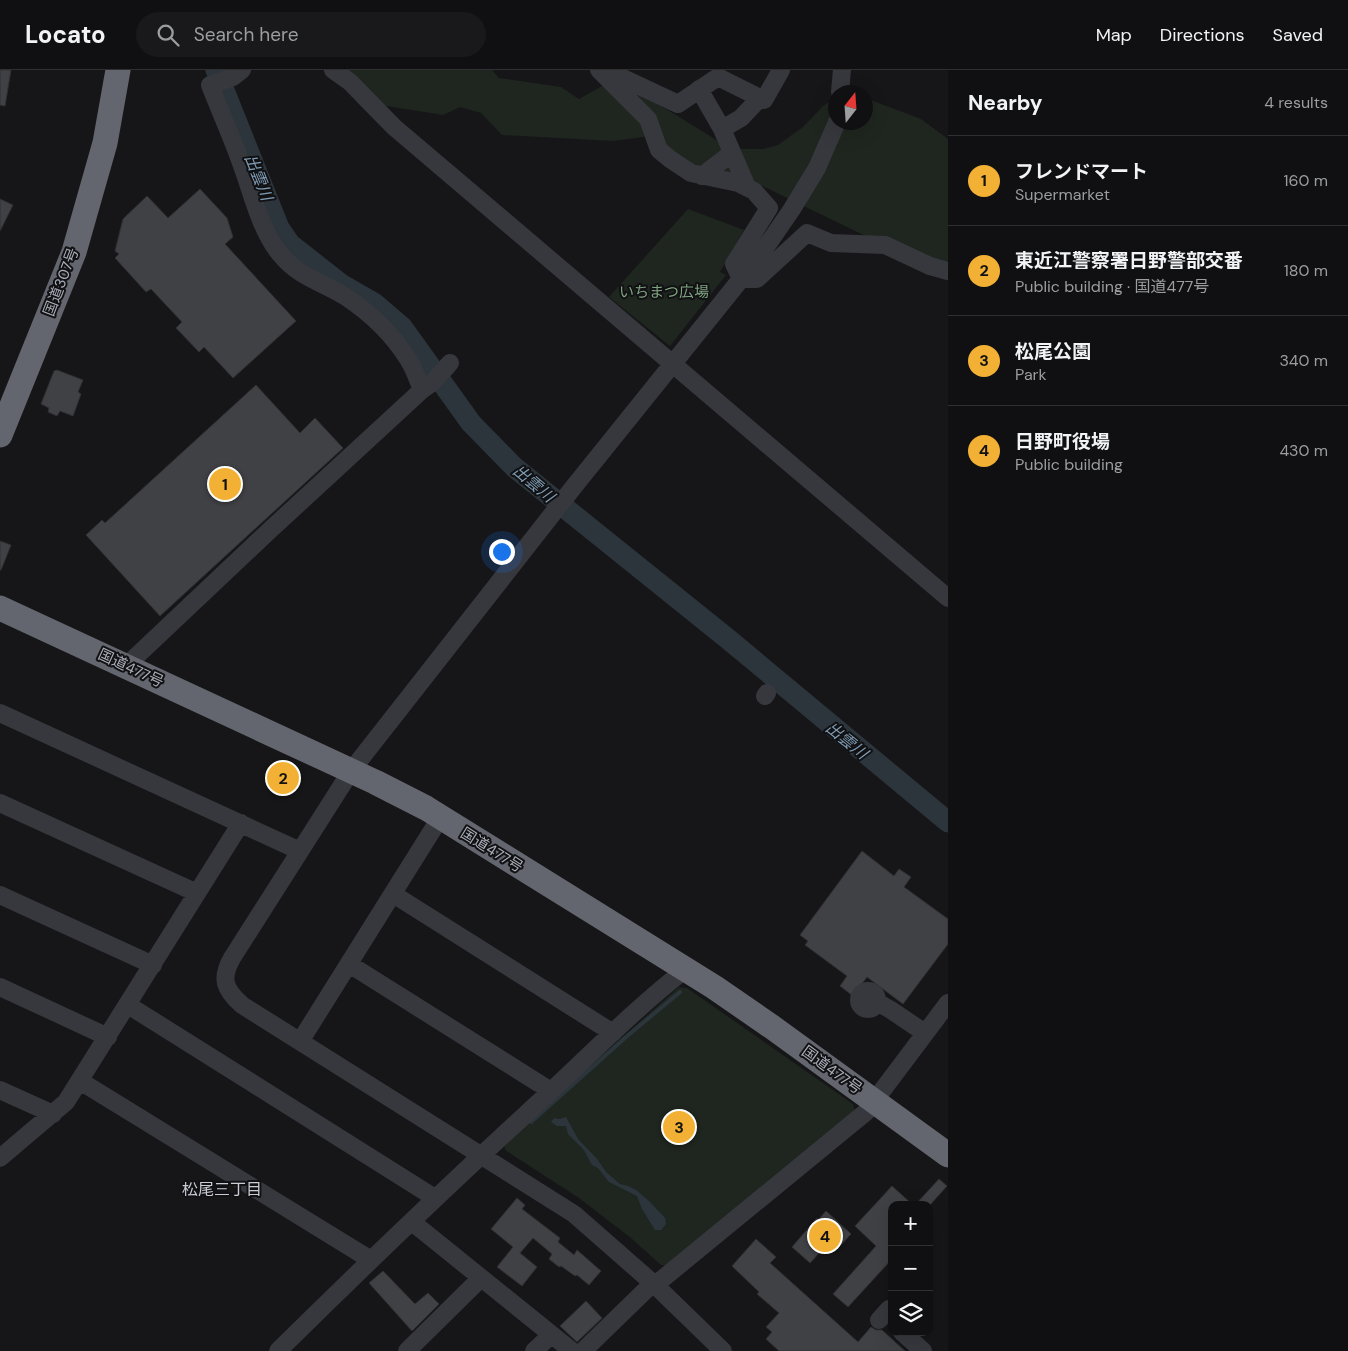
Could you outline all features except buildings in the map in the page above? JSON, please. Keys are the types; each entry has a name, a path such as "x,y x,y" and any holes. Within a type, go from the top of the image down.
{"highway":[{"name":"国道307号","path":"0,435 74,252 108,125 118,70"},
{"name":"国道307号","path":"0,403 42,304 81,193 108,125"},
{"name":"国道477号","path":"0,608 375,782 440,818 686,969 772,1027 948,1155"}],"street":[{"path":"332,70 350,82 394,127 948,598"},
{"path":"599,70 648,119 659,150 692,173 738,183 747,187 754,191 769,208 734,264 741,279"},
{"path":"605,70 678,104 722,73 764,100 781,70"},
{"path":"841,85 842,70"},
{"path":"237,73 210,85 262,222 278,252 293,268 315,282 345,297 366,312 387,333 427,386"},
{"path":"699,89 722,129 747,187"},
{"path":"722,129 740,118 760,98"},
{"path":"723,1351 654,1284 574,1214 301,1040 242,1005 228,991 225,980 232,958 351,771 572,489 741,279 792,209 817,168 834,130"},
{"path":"702,176 732,153"},
{"path":"741,279 757,279 807,233 832,243 886,245 930,266 948,271"},
{"path":"126,666 450,363"},
{"path":"0,713 300,851"},
{"path":"0,803 197,893"},
{"path":"301,1040 440,818"},
{"path":"0,1158 66,1102 241,823"},
{"path":"393,894 613,1033"},
{"path":"0,895 153,965"},
{"path":"349,964 550,1091"},
{"path":"278,1351 435,1198 613,1033 686,969"},
{"path":"0,988 108,1037"},
{"path":"877,1002 925,1033"},
{"path":"583,1351 654,1284 866,1112 948,1003"},
{"path":"128,1005 435,1198"},
{"path":"80,1081 371,1260"},
{"path":"0,1090 53,1114"},
{"path":"412,1222 572,1351"},
{"path":"407,1351 481,1278"},
{"path":"534,1351 550,1335"},
{"path":"906,1336 923,1351"}],"green space":[{"path":"343,70 492,70 499,78 561,87 579,99 616,78 731,149 763,149 778,145 803,127 828,103 828,130 873,130 873,101 921,119 948,139 948,276 748,179 700,185 665,148 658,135 613,141 502,135 481,113 460,107 443,115 380,105"},
{"name":"いちまつ広場","path":"688,209 744,230 720,272 726,275 670,346 609,297"},
{"path":"679,987 687,988 853,1104 855,1112 669,1266 661,1265 631,1238 579,1198 505,1150 504,1142"}],"shaded area":[{"path":"566,1117 578,1139 597,1159 606,1172 620,1184 636,1190 665,1218 666,1224 661,1230 655,1230 642,1209 637,1196 609,1182 598,1168 592,1165 584,1150 568,1134 566,1126 557,1126 551,1122 554,1118"}],"waterway":[{"name":"出雲川","path":"216,70 279,228 290,244 341,284 374,303 402,327 471,423 514,467 728,639 948,822"},
{"path":"531,1122 626,1037 680,992"}],"place":[{"name":"フレンドマート","path":"225,484"},
{"name":"東近江警察署日野警部交番","path":"283,778"},
{"name":"松尾公園","path":"679,1127"},
{"name":"日野町役場","path":"825,1236"}],"district":[{"name":"松尾三丁目","path":"222,1189"}]}
